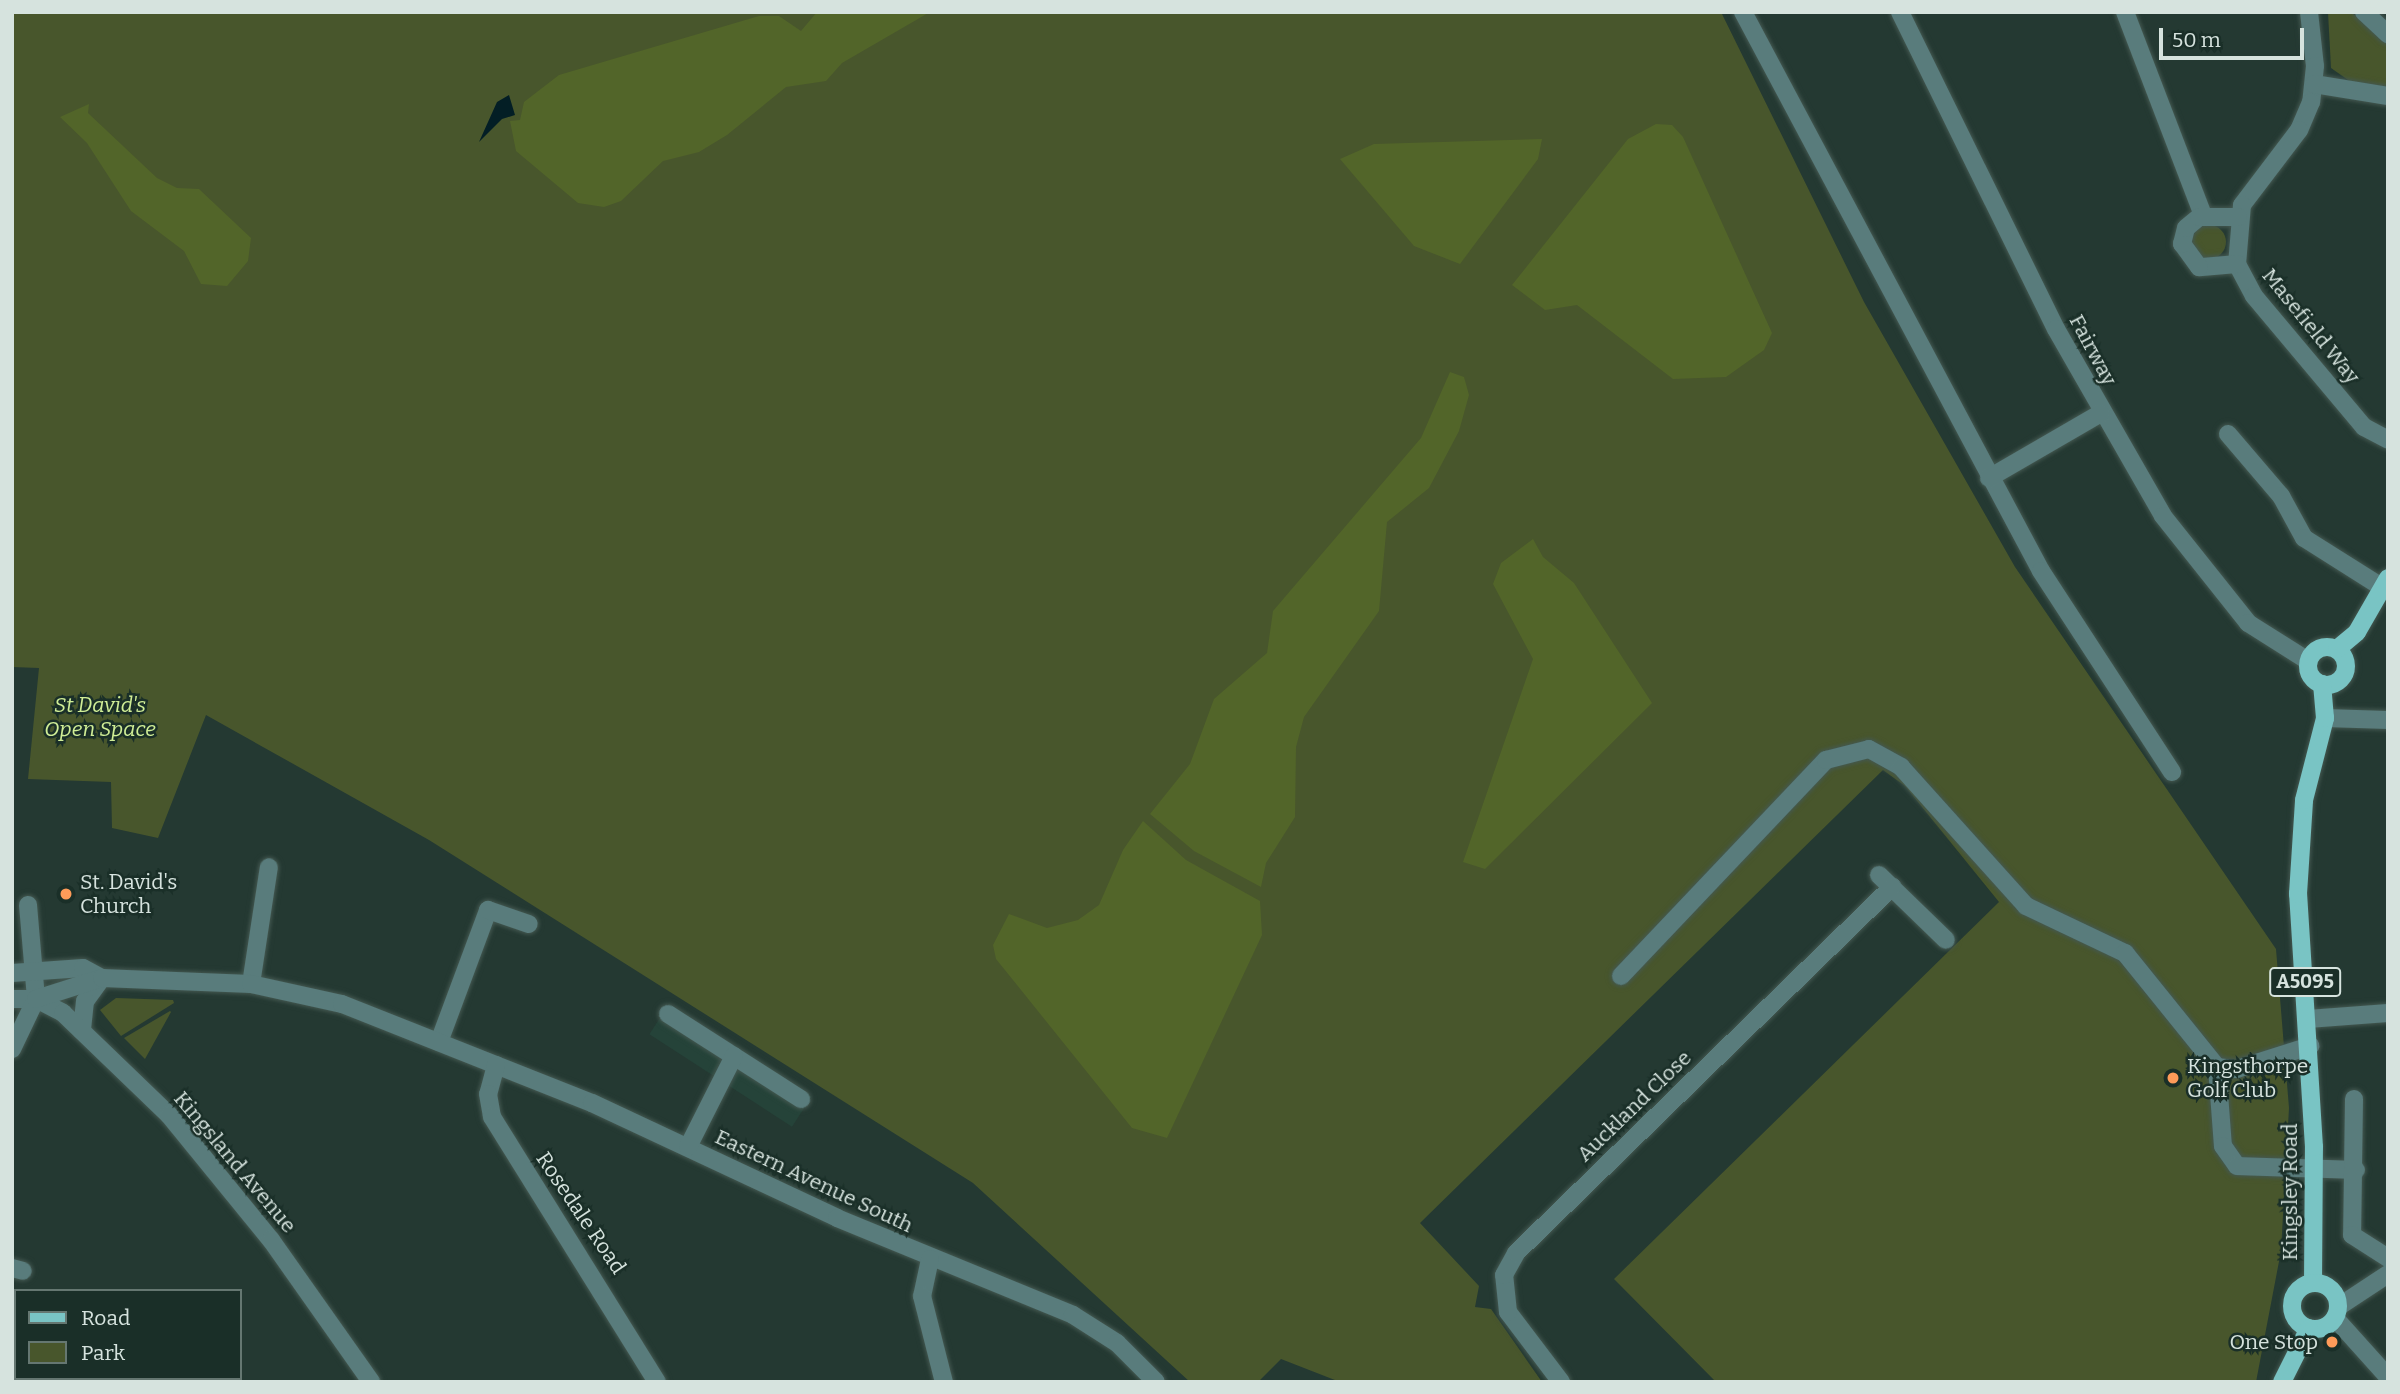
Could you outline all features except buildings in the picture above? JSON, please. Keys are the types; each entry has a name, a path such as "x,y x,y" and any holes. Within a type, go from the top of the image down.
{"main road":[{"path":"2337,649 2357,632 2385,583"},
{"path":"2308,661 2322,647 2337,649 2346,662 2343,676 2322,684"},
{"name":"Kingsley Road","path":"2308,661 2311,676 2322,684 2325,718 2305,800 2298,894 2310,1046 2315,1168 2312,1283"},
{"path":"2282,1382 2309,1328 2337,1312 2330,1289 2312,1283 2296,1295 2292,1307 2309,1328"}],"street":[{"path":"1743,12 1989,478 2172,772"},
{"name":"Fairway","path":"1900,12 2101,413 2209,581 2248,623 2308,661"},
{"path":"2125,12 2203,215 2238,217"},
{"path":"2309,12 2314,84 2388,96"},
{"path":"2364,12 2388,34"},
{"name":"Masefield Way","path":"2314,84 2299,130 2246,196 2238,217 2237,264 2248,288 2356,417 2388,440"},
{"name":"Masefield Way","path":"2203,215 2183,236 2188,258 2206,268 2237,264"},
{"path":"1989,478 2101,413"},
{"path":"2228,434 2281,496 2305,538 2385,583"},
{"path":"2325,718 2388,720"},
{"path":"1621,976 1826,760 1869,749 1901,767 2026,906 2125,953 2217,1068 2223,1146 2237,1166 2356,1170"},
{"path":"251,984 269,867"},
{"name":"Auckland Close","path":"1561,1382 1508,1312 1504,1275 1516,1253 1886,881 1946,940"},
{"path":"12,1049 36,999 28,905"},
{"path":"439,1042 488,909 529,924"},
{"path":"12,973 33,969 83,968 102,978 85,1001 82,1031"},
{"name":"Eastern Avenue South","path":"12,999 36,999 102,978 251,984 342,1004 496,1065 688,1147 930,1259 1073,1315 1117,1343 1156,1382"},
{"name":"Kingsland Avenue","path":"36,999 82,1031 222,1178 371,1382"},
{"path":"2308,1019 2388,1013"},
{"path":"668,1014 801,1099"},
{"path":"2217,1068 2263,1060 2310,1046"},
{"path":"688,1147 734,1056"},
{"name":"Rosedale Road","path":"496,1065 488,1094 492,1117 657,1382"},
{"path":"2354,1099 2356,1170 2352,1235 2388,1258"},
{"path":"930,1259 922,1296 944,1382"},
{"path":"2385,1370 2337,1312 2388,1274"}],"shaded area":[{"path":"669,1004 812,1097 792,1127 649,1034"}],"green space":[{"name":"St David's Open Space","path":"12,12 1721,12 1864,302 2015,567 2276,949 2289,1108 2281,1251 2256,1382 1716,1382 1614,1279 1999,902 1905,786 1883,770 1420,1223 1479,1286 1475,1307 1491,1309 1542,1382 1340,1382 1281,1359 1258,1382 1190,1382 973,1183 429,840 206,715 158,838 112,828 111,782 28,779 39,668 12,667"},
{"path":"817,12 930,12 842,63 826,81 786,87 727,135 699,152 663,161 621,201 604,207 578,203 516,151 510,121 520,120 524,102 559,75 759,16 779,16 801,31"},
{"path":"2328,12 2351,12 2388,44 2388,88 2358,87 2331,68"},
{"path":"89,104 88,113 157,178 177,188 199,189 251,238 248,261 227,286 201,284 184,251 131,211 87,143 60,117"},
{"path":"1656,124 1672,125 1683,137 1772,333 1764,350 1726,377 1673,379 1577,305 1545,310 1512,285 1628,139"},
{"path":"1542,139 1538,159 1460,264 1414,246 1340,159 1374,144"},
{"path":"2209,225 2221,230 2226,242 2221,254 2209,259 2197,254 2192,242 2197,230"},
{"path":"1450,372 1464,377 1469,395 1459,431 1429,488 1387,522 1379,611 1304,717 1296,747 1295,817 1266,863 1261,887 1194,851 1150,814 1190,764 1214,699 1267,653 1273,611 1421,438"},
{"path":"1533,539 1543,557 1574,583 1652,703 1485,869 1463,862 1533,659 1493,584 1501,563"},
{"path":"1143,821 1186,860 1260,901 1262,935 1167,1138 1132,1128 996,959 993,945 1009,914 1047,928 1078,920 1099,905 1123,850"},
{"path":"116,998 173,1000 174,1003 121,1036 100,1010"},
{"path":"171,1012 145,1059 124,1038"}],"water":[{"path":"509,95 515,115 502,119 479,142 497,102"}],"place":[{"name":"St. David's Church","path":"66,894"},
{"name":"Kingsthorpe Golf Club","path":"2173,1078"},
{"name":"One Stop","path":"2332,1342"}]}
